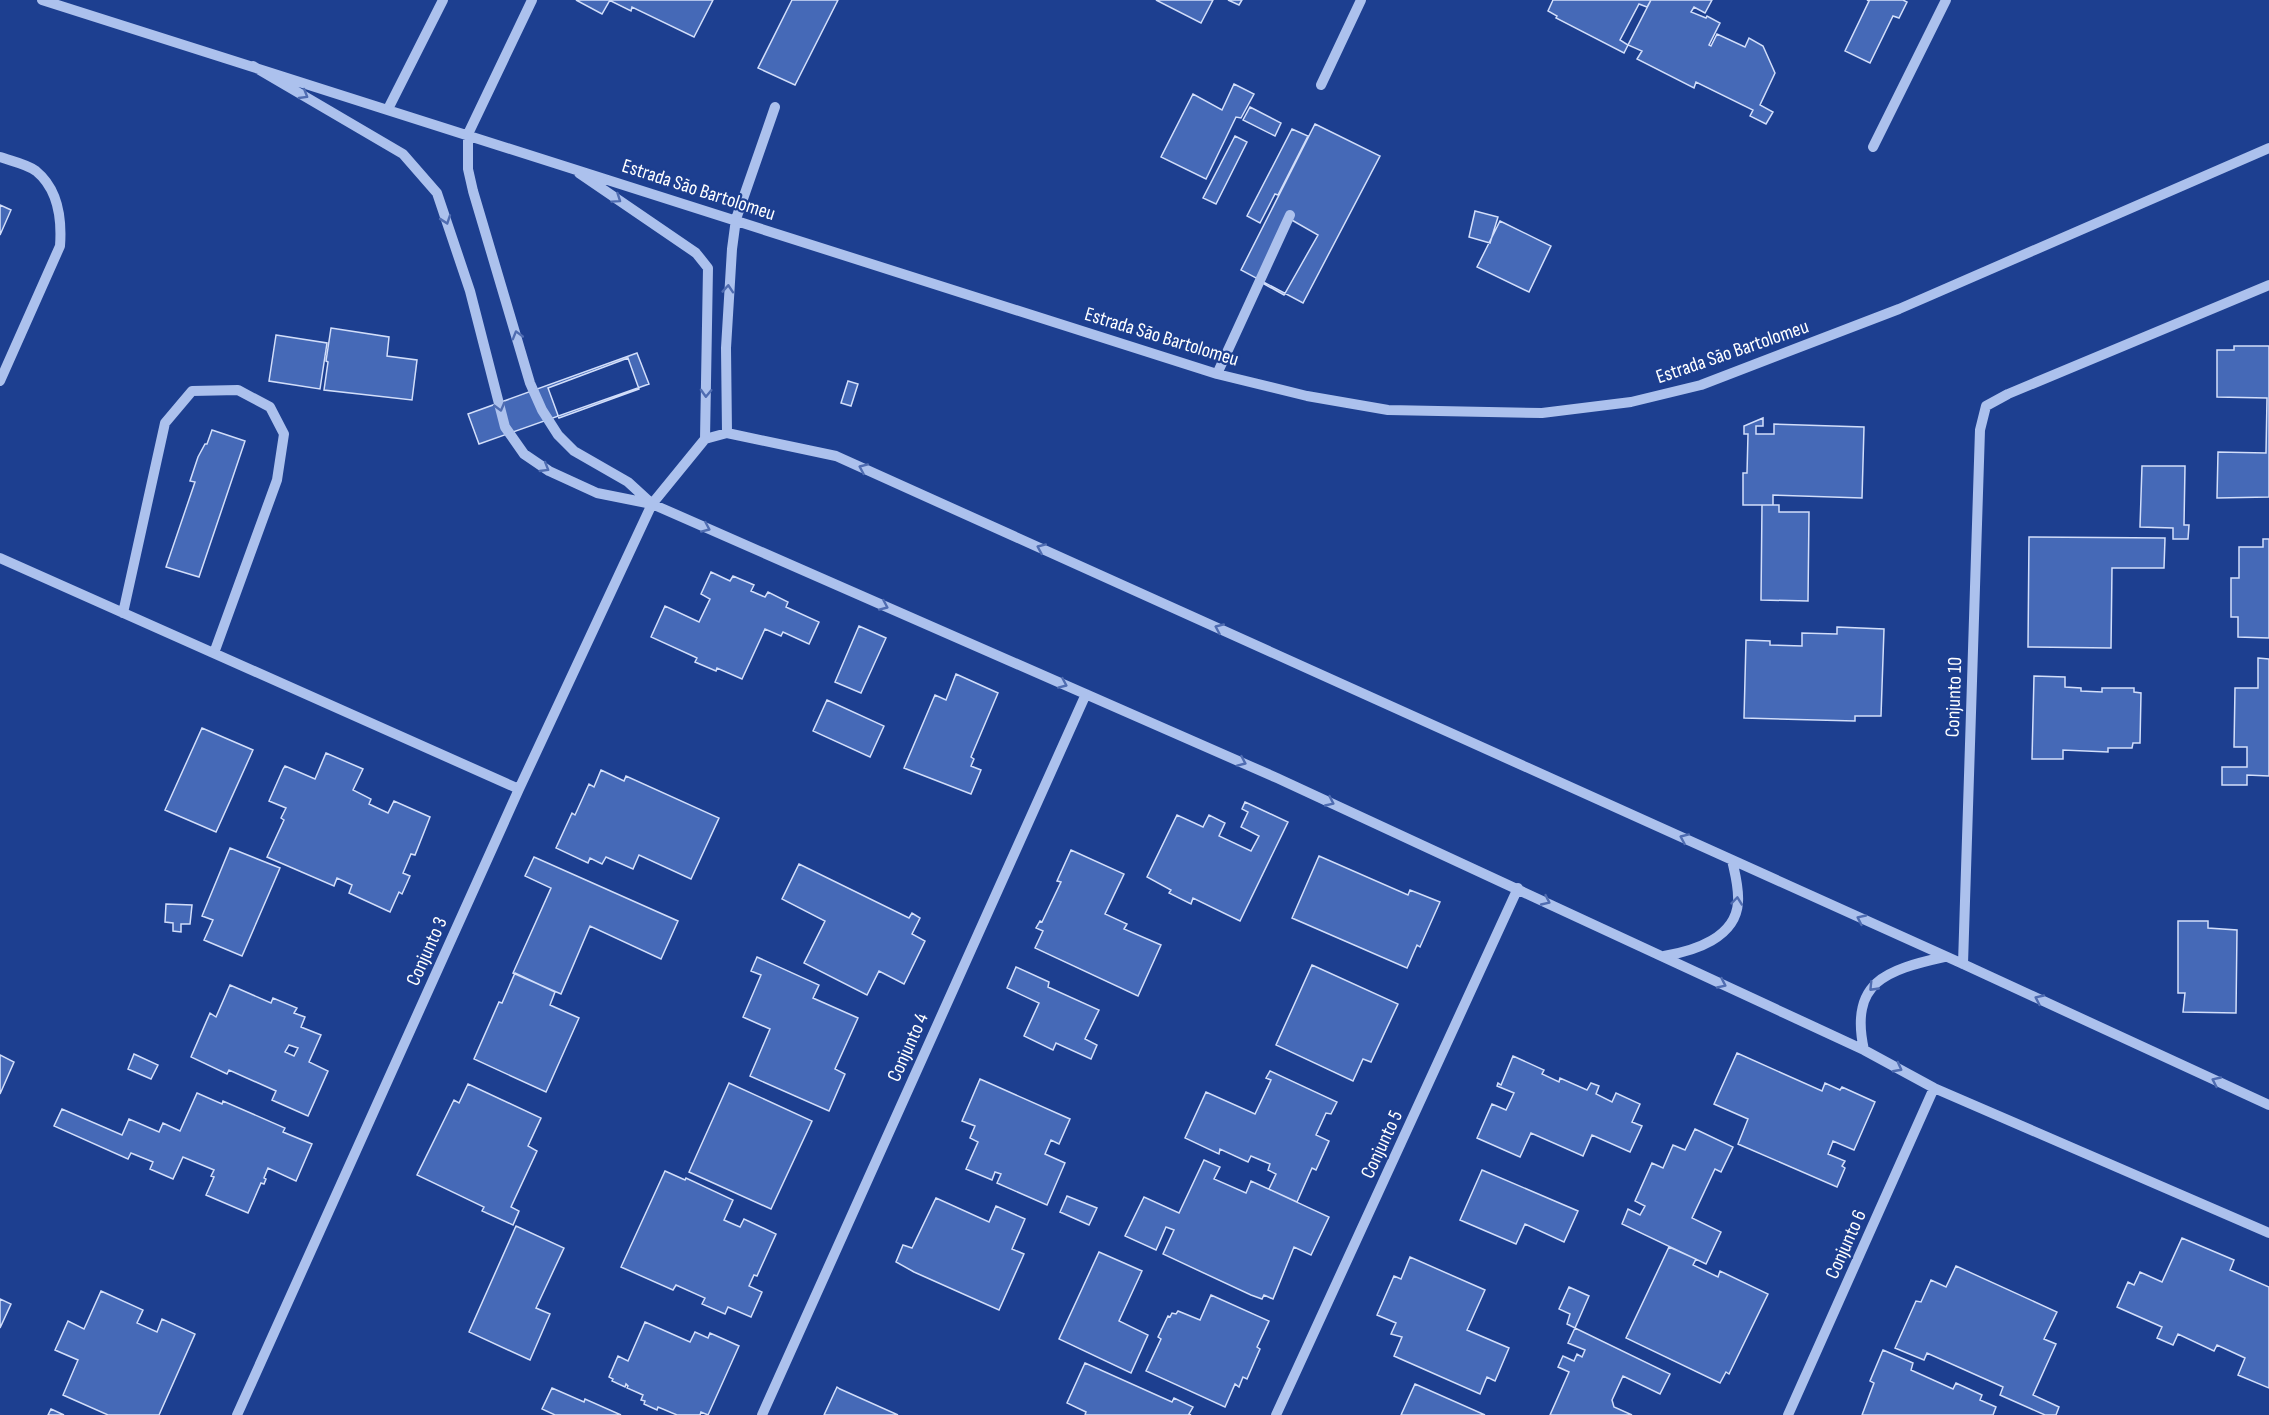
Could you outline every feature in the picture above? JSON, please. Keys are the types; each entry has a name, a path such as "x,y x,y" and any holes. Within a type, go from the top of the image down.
{"street":[{"name":"Estrada São Bartolomeu","path":"42,0 736,219 1217,374 1306,396 1388,410 1542,412 1630,402 1701,385 1899,309 2269,148"},
{"path":"388,109 443,0"},
{"path":"532,0 468,134 468,169 473,191 531,383 542,410 558,435 574,451 628,482 652,504"},
{"path":"1321,85 1361,0"},
{"path":"1874,147 1946,0"},
{"path":"253,66 403,154 437,194 470,291 505,427 524,454 549,471 597,493 652,504 1277,778 1864,1050 1934,1088 2269,1233"},
{"path":"727,433 727,303 736,219 775,107"},
{"path":"0,157 35,169 55,195 61,228 60,246 0,381"},
{"path":"569,166 696,252 708,268 705,439 727,433 836,456 1963,964 2269,1105"},
{"path":"1217,374 1290,215"},
{"name":"Conjunto 10","path":"1963,964 1980,430 1986,406 2007,393 2269,285"},
{"path":"123,613 165,423 192,391 238,390 270,408 284,434 277,480 214,653"},
{"name":"Conjunto 3","path":"237,1415 519,789 652,504 705,439"},
{"path":"0,558 519,789"},
{"name":"Conjunto 4","path":"762,1415 1086,694"},
{"path":"1664,956 1686,952 1707,943 1721,934 1732,922 1738,905 1738,886 1732,860"},
{"name":"Conjunto 5","path":"1276,1415 1518,888"},
{"path":"1864,1050 1859,1015 1865,994 1881,978 1906,965 1944,957"},
{"name":"Conjunto 6","path":"1788,1415 1934,1088"}],"building":[{"path":"576,0 610,0 602,14"},
{"path":"609,0 713,0 694,37 632,7 631,11"},
{"path":"792,0 838,0 795,85 758,68"},
{"path":"1156,0 1213,0 1201,23"},
{"path":"1228,0 1242,0 1239,5"},
{"path":"1553,0 1651,0 1647,7 1639,4 1620,40 1628,45 1624,53 1556,18 1557,16 1548,11"},
{"path":"1651,0 1712,0 1705,13 1694,7 1691,12 1706,18 1707,16 1720,23 1709,45 1711,46 1717,34 1745,47 1749,38 1763,46 1775,73 1760,105 1773,112 1766,124 1750,116 1753,110 1696,82 1694,88 1637,59 1642,51 1628,45"},
{"path":"1867,0 1907,2 1899,18 1893,16 1870,63 1845,51 1869,1"},
{"path":"1234,84 1254,94 1241,118 1236,117 1206,179 1161,157 1193,94 1222,110"},
{"path":"1250,107 1281,123 1275,136 1243,120"},
{"path":"1315,124 1380,156 1303,303 1241,270"},
{"path":"1292,129 1308,136 1278,195 1275,194 1260,223 1247,216"},
{"path":"1235,136 1247,142 1216,204 1203,198"},
{"path":"0,205 11,210 0,235"},
{"path":"1475,211 1498,217 1490,243 1469,237"},
{"path":"1290,219 1318,235 1284,295 1257,280"},
{"path":"1500,221 1551,246 1529,292 1477,267"},
{"path":"331,328 389,337 387,356 417,360 412,400 324,390"},
{"path":"276,335 327,343 320,389 269,381"},
{"path":"2234,346 2269,346 2269,497 2217,498 2218,452 2266,453 2267,398 2217,397 2217,350 2234,350"},
{"path":"637,353 649,384 479,444 468,414"},
{"path":"628,358 639,389 559,418 548,388"},
{"path":"848,381 858,384 851,406 841,403"},
{"path":"1763,418 1763,426 1756,426 1756,434 1774,434 1774,424 1864,427 1862,498 1773,495 1773,505 1743,505 1743,473 1747,473 1748,434 1744,434 1744,426"},
{"path":"212,430 245,441 199,577 166,567 195,482 190,481 198,457 207,444"},
{"path":"2142,466 2185,466 2184,525 2189,525 2188,539 2173,539 2173,528 2140,527"},
{"path":"1762,505 1779,505 1779,512 1809,512 1808,601 1761,600"},
{"path":"2029,537 2165,538 2164,568 2112,568 2111,648 2028,647"},
{"path":"2263,539 2269,539 2269,638 2238,637 2238,617 2231,617 2231,578 2239,578 2239,547 2263,547"},
{"path":"711,572 730,581 733,576 754,585 751,591 765,597 768,592 788,602 786,607 819,622 809,644 783,632 781,636 765,629 742,679 717,668 716,671 695,662 697,658 651,637 665,606 699,622 710,599 701,594"},
{"path":"859,626 886,638 861,693 835,682"},
{"path":"1837,627 1884,629 1881,716 1855,716 1855,721 1744,718 1746,640 1770,641 1770,645 1802,646 1802,633 1837,634"},
{"path":"2258,658 2269,659 2269,776 2247,775 2247,785 2222,785 2222,767 2247,767 2247,747 2234,747 2235,688 2258,688"},
{"path":"956,674 998,693 971,757 974,759 971,766 981,770 971,794 904,768 935,695 946,700"},
{"path":"2034,676 2065,677 2065,687 2081,688 2081,691 2102,692 2102,688 2134,688 2134,692 2141,693 2140,743 2133,743 2132,748 2108,748 2108,752 2063,750 2063,759 2032,759"},
{"path":"827,700 884,726 870,757 813,731"},
{"path":"202,728 253,750 216,832 165,810"},
{"path":"326,753 363,769 353,790 371,799 369,804 388,813 394,801 430,817 415,855 411,854 403,873 410,876 402,894 399,892 390,912 349,893 352,885 337,878 334,886 267,857 284,820 281,818 286,808 269,801 283,769 285,766 315,779"},
{"path":"601,770 624,781 626,776 719,818 691,879 639,855 633,869 606,857 602,864 590,858 588,863 556,848 572,813 575,815 589,784 594,787"},
{"path":"1245,802 1288,822 1240,921 1193,898 1191,904 1169,893 1171,890 1147,877 1177,815 1203,827 1209,815 1225,823 1219,836 1251,851 1259,836 1241,827 1248,812 1242,809"},
{"path":"230,848 280,868 242,956 204,940 213,920 202,916"},
{"path":"1071,850 1124,874 1105,914 1127,924 1124,929 1161,945 1138,996 1035,948 1043,931 1036,928 1040,921 1042,922 1061,882 1057,881"},
{"path":"1319,856 1408,895 1410,890 1440,902 1420,947 1417,945 1407,968 1292,918"},
{"path":"534,857 678,921 661,959 590,926 561,994 513,973 551,888 525,876"},
{"path":"799,864 909,918 912,913 920,918 912,934 925,941 904,984 879,971 867,995 804,963 825,921 782,899"},
{"path":"166,904 192,905 190,924 181,924 181,932 173,931 173,923 165,922"},
{"path":"2178,921 2208,921 2208,928 2237,930 2236,1013 2183,1012 2185,993 2178,993"},
{"path":"757,957 819,985 813,998 858,1018 835,1069 845,1074 829,1111 750,1076 770,1029 743,1017 761,975 751,971"},
{"path":"1312,965 1398,1004 1371,1062 1363,1059 1353,1081 1276,1045"},
{"path":"1016,967 1049,982 1048,987 1099,1010 1085,1039 1097,1045 1091,1059 1056,1043 1053,1050 1024,1036 1039,1003 1007,988"},
{"path":"515,973 555,992 550,1005 579,1018 546,1092 474,1059 499,1002 502,1003"},
{"path":"230,985 271,1003 273,998 297,1008 294,1013 305,1017 301,1027 321,1035 309,1062 328,1071 308,1116 272,1100 276,1091 229,1070 227,1074 191,1057 210,1013 216,1017","holes":["289,1045 298,1048 294,1056 285,1052"]},
{"path":"1737,1053 1822,1091 1825,1083 1840,1090 1842,1087 1875,1102 1854,1150 1833,1141 1828,1154 1845,1161 1842,1166 1845,1168 1837,1187 1738,1144 1748,1119 1714,1104"},
{"path":"134,1054 158,1065 151,1079 128,1069"},
{"path":"0,1055 14,1062 0,1094"},
{"path":"1513,1056 1544,1070 1542,1074 1559,1082 1560,1078 1587,1090 1591,1083 1599,1086 1596,1094 1612,1102 1616,1093 1640,1104 1632,1122 1642,1126 1630,1152 1592,1135 1583,1156 1531,1133 1520,1157 1477,1138 1492,1104 1506,1110 1514,1093 1497,1086 1498,1083 1501,1085"},
{"path":"1270,1071 1337,1102 1331,1114 1326,1113 1316,1135 1329,1141 1316,1170 1312,1168 1297,1202 1269,1189 1276,1174 1268,1170 1270,1164 1251,1156 1248,1162 1220,1149 1219,1154 1185,1138 1206,1092 1255,1114 1271,1080 1266,1078"},
{"path":"980,1079 1070,1119 1059,1144 1051,1140 1045,1154 1065,1163 1047,1205 997,1183 1001,1174 995,1172 992,1180 966,1169 978,1142 970,1138 975,1126 962,1121"},
{"path":"729,1083 812,1121 771,1209 689,1172"},
{"path":"468,1084 541,1118 528,1146 537,1151 511,1207 519,1211 513,1225 482,1211 484,1207 417,1175 454,1100 459,1103"},
{"path":"197,1093 222,1104 223,1101 285,1128 283,1132 312,1144 296,1181 268,1168 264,1184 261,1183 248,1213 206,1195 214,1177 211,1176 214,1170 183,1157 173,1179 150,1169 153,1162 131,1153 128,1159 54,1126 62,1109 122,1135 129,1119 159,1132 163,1123 180,1131"},
{"path":"1695,1129 1733,1147 1721,1172 1715,1169 1692,1218 1721,1232 1706,1264 1622,1224 1628,1209 1640,1215 1645,1206 1635,1201 1652,1163 1663,1168 1673,1145 1685,1150"},
{"path":"1204,1160 1220,1167 1214,1179 1246,1193 1251,1181 1329,1217 1311,1255 1294,1247 1273,1299 1264,1295 1262,1299 1251,1295 1163,1254 1174,1230 1166,1227 1156,1250 1125,1236 1144,1197 1179,1213"},
{"path":"1482,1170 1578,1211 1564,1242 1525,1224 1516,1244 1460,1220"},
{"path":"665,1171 733,1200 724,1220 740,1227 744,1219 776,1234 757,1276 754,1275 749,1286 762,1292 751,1317 728,1307 725,1314 702,1304 705,1298 676,1285 673,1290 621,1267"},
{"path":"1067,1196 1097,1208 1089,1225 1060,1212"},
{"path":"936,1198 989,1222 996,1206 1025,1219 1012,1249 1024,1254 999,1310 896,1262 903,1245 912,1248"},
{"path":"516,1226 564,1248 536,1308 550,1314 530,1360 469,1332"},
{"path":"2182,1238 2234,1260 2230,1270 2269,1287 2269,1388 2238,1375 2245,1358 2217,1345 2214,1351 2178,1334 2173,1345 2157,1338 2162,1327 2117,1307 2128,1282 2134,1285 2140,1272 2162,1282"},
{"path":"1669,1247 1696,1259 1693,1265 1718,1277 1720,1271 1768,1294 1729,1374 1726,1372 1720,1383 1626,1338"},
{"path":"1099,1252 1142,1271 1119,1321 1148,1335 1131,1373 1059,1339"},
{"path":"1410,1257 1485,1290 1467,1330 1509,1348 1495,1381 1487,1377 1480,1394 1394,1356 1402,1337 1391,1334 1396,1323 1377,1315 1394,1276 1401,1279"},
{"path":"1956,1266 2057,1312 2044,1339 2056,1344 2033,1395 2059,1407 2056,1415 2045,1415 2000,1395 2003,1387 1927,1353 1924,1360 1895,1348 1916,1301 1921,1302 1931,1280 1946,1287"},
{"path":"1569,1287 1589,1296 1575,1328 1567,1324 1570,1314 1559,1309"},
{"path":"101,1291 143,1310 137,1323 157,1332 162,1319 195,1334 159,1415 108,1415 63,1395 78,1360 55,1350 68,1321 84,1329"},
{"path":"1211,1295 1269,1321 1257,1347 1260,1349 1247,1379 1243,1377 1239,1387 1235,1384 1225,1407 1146,1371 1161,1339 1158,1337 1168,1316 1178,1311 1200,1320"},
{"path":"0,1299 11,1304 0,1328"},
{"path":"645,1322 690,1342 695,1332 708,1338 710,1333 739,1346 708,1415 701,1412 700,1415 677,1415 658,1407 657,1410 644,1404 645,1401 641,1400 643,1395 627,1388 626,1384 625,1387 612,1381 613,1379 609,1377 618,1356 628,1361"},
{"path":"1575,1328 1670,1374 1660,1394 1623,1376 1612,1400 1614,1407 1632,1415 1550,1415 1569,1372 1558,1367 1563,1356 1574,1361 1577,1354 1582,1357 1585,1350 1568,1343"},
{"path":"1883,1350 1913,1363 1911,1370 1953,1389 1956,1383 1982,1395 1980,1400 1996,1407 1993,1415 1862,1415 1874,1383 1870,1381"},
{"path":"1085,1363 1172,1402 1174,1398 1193,1407 1189,1414 1191,1415 1085,1415 1086,1412 1067,1403"},
{"path":"1415,1384 1485,1415 1401,1415"},
{"path":"837,1387 840,1389 898,1415 824,1415"},
{"path":"552,1388 621,1415 555,1415 542,1409"},
{"path":"51,1409 64,1415 48,1415"}]}
